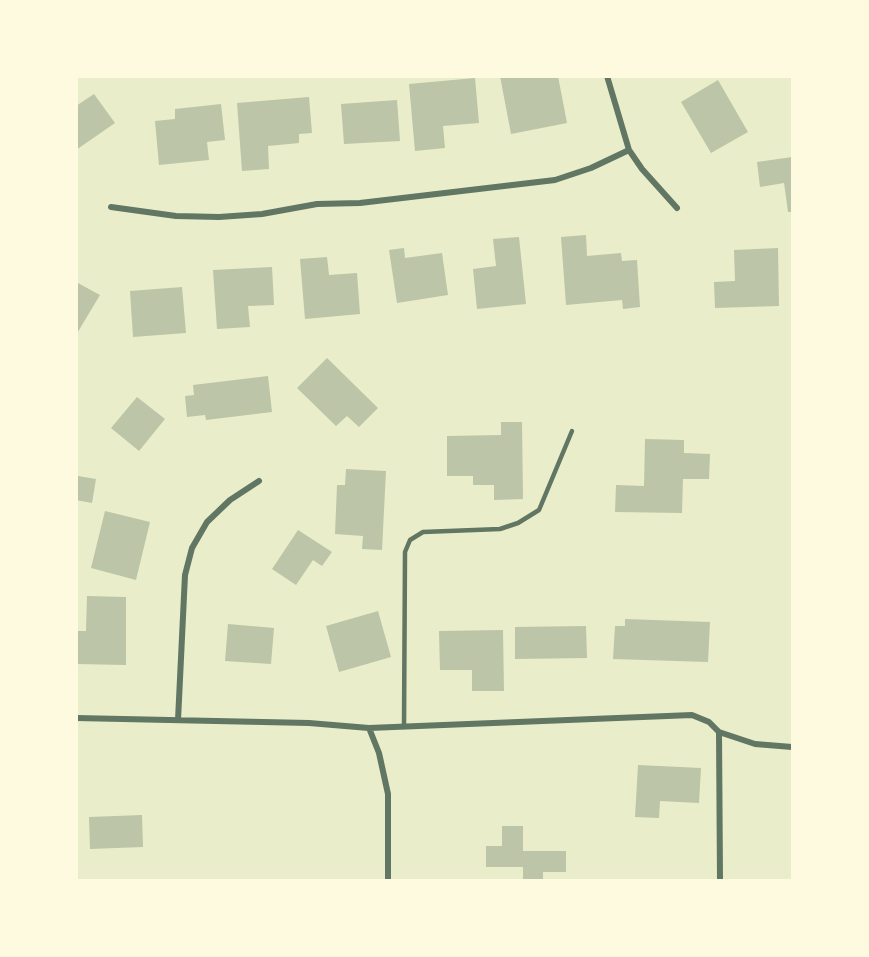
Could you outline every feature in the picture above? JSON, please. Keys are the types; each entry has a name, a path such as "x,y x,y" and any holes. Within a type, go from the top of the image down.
{"street":[{"path":"607,76 628,150 677,208"},
{"path":"111,207 176,216 219,217 262,214 317,204 360,202 555,180 591,168 628,150"},
{"path":"178,720 185,574 192,548 207,522 230,500 259,482"},
{"path":"76,718 309,723 369,728 692,715 709,722 719,732 755,744 792,747"},
{"path":"369,728 379,753 388,794 388,880"},
{"path":"719,732 720,880"}],"lane":[{"path":"404,727 405,552 410,540 423,532 500,528 518,523 539,510 572,431"}],"building":[{"path":"500,76 558,76 567,123 511,134"},
{"path":"475,78 479,123 443,126 445,148 415,151 409,84"},
{"path":"718,80 748,132 711,153 681,102"},
{"path":"94,94 115,123 76,150 76,106"},
{"path":"309,97 312,133 299,134 299,143 268,146 269,169 242,171 237,103"},
{"path":"397,100 400,141 344,144 341,104"},
{"path":"221,104 225,140 207,142 209,160 159,165 155,121 175,119 175,109"},
{"path":"792,157 792,212 788,212 784,183 760,187 757,162"},
{"path":"586,235 587,256 621,253 622,261 637,260 640,307 623,309 622,300 566,305 561,237"},
{"path":"519,237 526,304 477,309 473,269 496,266 493,239"},
{"path":"404,248 405,258 442,253 448,295 397,303 389,250"},
{"path":"778,248 779,306 715,308 714,282 735,281 734,250"},
{"path":"327,257 329,275 357,273 360,314 305,319 300,259"},
{"path":"272,267 274,305 248,306 250,327 217,329 213,270"},
{"path":"76,282 100,295 76,335"},
{"path":"182,287 186,333 133,337 130,291"},
{"path":"327,358 378,408 359,427 347,416 336,426 297,388"},
{"path":"268,376 272,412 206,420 205,415 187,417 185,396 194,395 193,385"},
{"path":"137,397 165,419 139,451 111,428"},
{"path":"501,422 522,422 523,499 494,500 494,485 473,485 473,476 447,476 447,436 501,435"},
{"path":"645,439 684,440 684,453 710,454 709,479 683,479 682,513 615,512 616,485 644,486"},
{"path":"346,469 386,471 382,550 362,549 363,536 335,534 337,485 345,485"},
{"path":"78,476 96,479 92,503 76,500"},
{"path":"105,511 150,522 136,580 91,568"},
{"path":"298,530 332,552 322,566 313,560 296,585 272,569"},
{"path":"87,596 126,597 126,665 77,664 77,631 86,631"},
{"path":"378,611 391,657 339,672 326,626"},
{"path":"625,619 710,622 708,662 613,659 615,626 625,626"},
{"path":"228,624 274,628 271,664 225,661"},
{"path":"586,626 587,658 515,659 515,627"},
{"path":"503,630 504,691 472,691 472,670 440,670 439,631"},
{"path":"638,765 701,768 699,803 660,801 659,818 635,817"},
{"path":"142,815 143,847 90,849 89,817"},
{"path":"502,826 523,826 523,851 566,851 566,872 543,872 543,880 523,880 523,867 486,867 486,846 502,846"}]}
